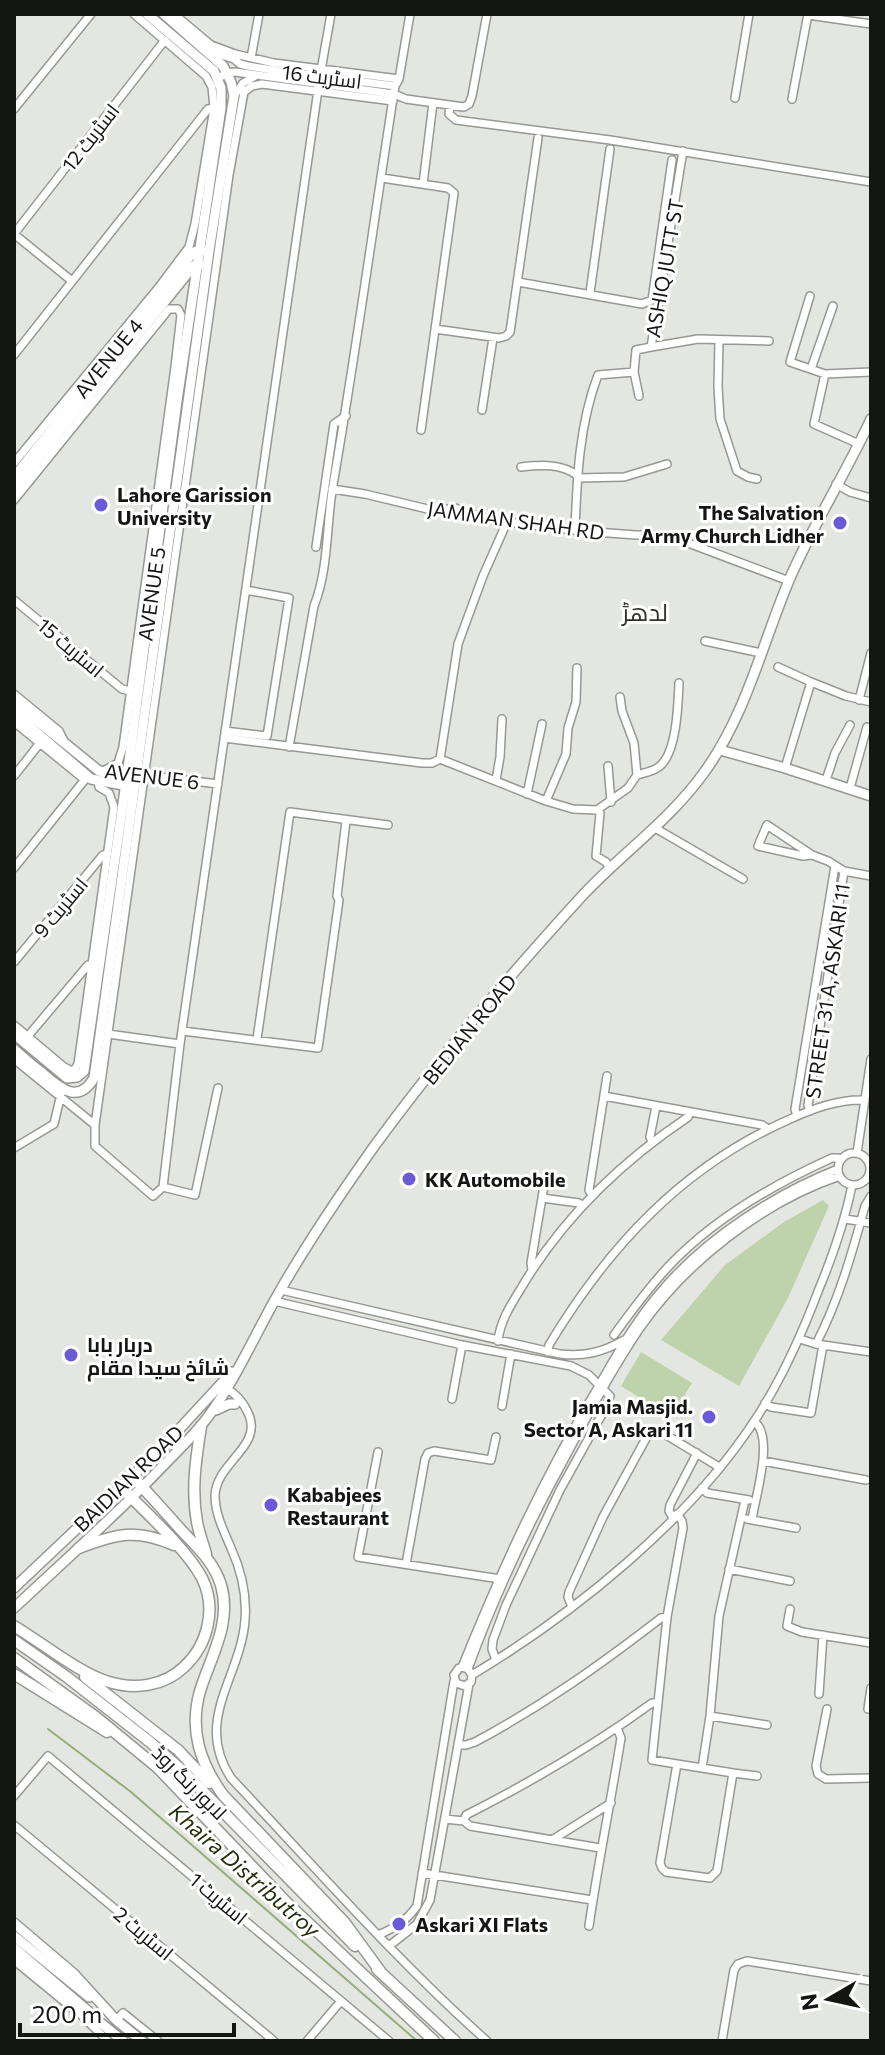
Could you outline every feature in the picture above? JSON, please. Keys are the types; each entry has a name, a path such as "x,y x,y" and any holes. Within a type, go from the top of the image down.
{"highway":[{"path":"201,1426 193,1497 206,1555 221,1584 223,1621 201,1690 196,1717 199,1749 209,1775 223,1795"},
{"path":"132,1476 206,1555"},
{"path":"14,1626 100,1679 124,1685 157,1683 188,1664 207,1630 209,1601 202,1578 179,1547 120,1486"},
{"path":"79,1548 126,1533 147,1535 179,1547"},
{"name":"لاہور رنگ روڈ","path":"15,1641 125,1720 185,1773 380,1971 455,2041"},
{"path":"62,1657 178,1750 345,1923 380,1971"},
{"name":"لاہور رنگ روڈ","path":"14,1658 130,1744 175,1785 288,1904 434,2041"},
{"path":"14,1674 130,1744"}],"main road":[{"path":"147,14 221,72"},
{"path":"164,14 208,51 221,72"},
{"name":"AVENUE 5","path":"204,251 222,174 234,96 221,72"},
{"name":"AVENUE 5","path":"99,1075 134,780 204,251 211,171 221,108 221,72"},
{"name":"AVENUE 4","path":"14,477 194,252 204,251"},
{"name":"AVENUE 5","path":"63,1076 74,1078 84,1068 117,816 134,780 127,748 177,401 202,265"},
{"name":"AVENUE 4","path":"14,488 193,266 202,265"},
{"name":"BEDIAN ROAD","path":"14,1608 131,1498 201,1426 325,1219 374,1148 452,1046 610,868 686,796 720,750 744,703 803,549 871,419"},
{"name":"AVENUE 6","path":"14,702 67,745 100,777"},
{"name":"AVENUE 6","path":"14,713 86,778 134,780"},
{"path":"720,750 871,796"},
{"path":"14,1034 63,1076"},
{"path":"14,1049 61,1093 81,1091 99,1075"},
{"name":"BAIDIAN ROAD","path":"15,1585 221,1390"},
{"path":"210,1415 224,1405 235,1404"},
{"path":"14,1923 74,1974 116,2020"},
{"path":"14,1936 142,2041"},
{"path":"14,1948 123,2041"},
{"path":"14,1959 75,2009 102,2024"}],"street":[{"path":"14,109 91,14"},
{"path":"14,463 189,247 214,108 212,87 206,76 134,14"},
{"path":"174,14 211,45 246,63"},
{"path":"246,63 259,14"},
{"path":"331,14 319,80 180,1044 163,1187 153,1196 95,1146 99,1075 108,1034 134,780 198,388 241,98 255,84 319,80 395,90 406,99 464,107 471,100 487,14"},
{"path":"289,747 314,606 322,585 332,489 346,416 395,90 410,14"},
{"path":"735,98 749,14"},
{"path":"792,99 808,15 871,24"},
{"name":"اسٹریٹ 12","path":"14,234 165,40"},
{"path":"208,51 246,63"},
{"path":"221,72 246,63"},
{"name":"اسٹریٹ 16","path":"246,63 319,80"},
{"name":"اسٹریٹ 16","path":"221,72 395,90"},
{"name":"اسٹریٹ 16","path":"234,96 243,83 256,76"},
{"path":"423,184 433,103"},
{"path":"450,106 449,114 456,120 683,151 871,182"},
{"path":"14,355 208,109 214,108"},
{"path":"435,329 493,338 503,338 510,332 538,138"},
{"path":"590,293 610,149"},
{"name":"ASHIQ JUTT ST","path":"634,372 636,350 651,347 683,151"},
{"path":"518,282 642,304 652,300 672,160"},
{"path":"211,171 222,174"},
{"path":"382,178 448,188 454,193 421,430"},
{"path":"14,234 72,281"},
{"path":"810,296 790,362 825,374 871,372"},
{"path":"811,369 833,306"},
{"path":"14,500 169,309 178,309 181,315 175,367 130,691 127,748 118,763 100,777 99,787 107,790 117,816 107,855 75,1069 68,1070 14,1025"},
{"path":"482,410 493,338"},
{"path":"651,347 698,339 769,341"},
{"path":"719,340 720,419 737,471 757,479"},
{"path":"575,530 578,458 598,375 634,372 639,396"},
{"path":"825,374 814,424 859,444"},
{"path":"316,547 334,424 346,416"},
{"path":"521,467 545,465 570,471 578,477 624,477 667,464"},
{"path":"836,484 871,498"},
{"name":"JAMMAN SHAH RD","path":"332,489 436,511 455,508 507,522 636,535 667,535 789,581"},
{"path":"440,759 458,644 507,522"},
{"path":"225,734 267,736 289,598 246,590"},
{"name":"اسٹریٹ 15","path":"14,600 122,689 130,691"},
{"path":"705,641 761,653"},
{"path":"859,700 871,653"},
{"path":"778,667 811,682 871,702"},
{"path":"546,801 566,754 568,728 576,702 577,668"},
{"path":"785,768 811,682"},
{"path":"225,734 289,747 422,763 440,759 546,801 573,809 597,810 628,788 637,775 661,765 669,751 678,712 679,683"},
{"path":"14,694 59,731 67,745"},
{"path":"620,697 634,743 637,775"},
{"path":"496,780 502,719"},
{"path":"14,722 86,778 14,868"},
{"path":"527,794 542,724"},
{"path":"826,780 835,753 850,725"},
{"path":"850,788 867,727"},
{"path":"14,776 40,743"},
{"path":"608,766 611,802"},
{"name":"AVENUE 6","path":"134,780 218,784"},
{"path":"597,810 600,813 596,856 610,868"},
{"path":"257,1039 290,812 388,825"},
{"path":"183,1031 318,1048 339,900 346,821"},
{"path":"812,855 803,856 758,846 767,825 812,855 844,871 871,876"},
{"path":"655,828 743,879"},
{"name":"اسٹریٹ 9","path":"14,962 103,855 107,855"},
{"path":"797,1116 795,1109 835,866"},
{"name":"STREET 31 A, ASKARI 11","path":"810,1111 808,1105 844,871"},
{"path":"28,1036 91,965"},
{"path":"108,1034 180,1044"},
{"path":"864,1155 848,1154 841,1160 839,1172 843,1180 852,1185 860,1184 870,1174 864,1155 865,1100 871,1059"},
{"path":"15,1062 61,1093 95,1125"},
{"path":"14,1148 54,1124 63,1076"},
{"path":"592,1196 589,1190 607,1076"},
{"path":"163,1187 195,1195 218,1088"},
{"path":"604,1096 762,1125 768,1129"},
{"path":"548,1352 549,1345 577,1300 603,1264 634,1228 674,1192 768,1129 843,1101 865,1100"},
{"path":"652,1142 650,1137 656,1106"},
{"path":"498,1341 501,1324 532,1270 583,1206 652,1142 688,1117 690,1112"},
{"path":"614,1335 668,1267 714,1226 791,1176 832,1158 841,1160"},
{"path":"389,1946 417,1924 430,1900 459,1745 469,1684 468,1670 500,1579 535,1500 628,1337 664,1287 709,1246 775,1199 811,1180 839,1172"},
{"path":"616,1360 669,1292 713,1250 743,1226 839,1172"},
{"path":"532,1270 530,1266 545,1180"},
{"path":"378,1935 409,1918 417,1906 455,1671 468,1670 496,1660 572,1607 640,1549 702,1488 754,1421 800,1339 845,1219 852,1185"},
{"path":"765,1403 771,1407 811,1413 820,1345 865,1206 871,1196"},
{"path":"542,1198 583,1206"},
{"path":"845,1219 871,1223"},
{"path":"281,1290 548,1352 584,1372 610,1396 524,1563 495,1631 492,1649 496,1660"},
{"path":"274,1301 458,1344 559,1359 609,1348 628,1337"},
{"path":"399,1329 401,1317"},
{"path":"452,1399 458,1344 456,1330"},
{"path":"800,1339 871,1352"},
{"path":"609,1348 616,1360"},
{"path":"502,1406 511,1354"},
{"path":"468,1670 509,1569 600,1388"},
{"path":"221,1390 247,1412"},
{"path":"221,1390 240,1400 252,1424 247,1444 227,1465 218,1480 215,1500 219,1520 240,1571 246,1599 244,1632 218,1711 220,1758 231,1778 378,1935 487,2041"},
{"path":"752,1520 763,1461 763,1435 759,1424 754,1421"},
{"path":"572,1607 569,1592 603,1517 648,1433 658,1430 719,1467"},
{"path":"406,1564 428,1453 434,1451 491,1460 496,1437"},
{"path":"378,1452 358,1557 500,1579"},
{"path":"697,1453 669,1511 682,1521 683,1528 667,1617 652,1760 757,1776"},
{"path":"763,1461 866,1480"},
{"path":"702,1488 707,1493 755,1501"},
{"path":"702,1768 719,1616 745,1500"},
{"path":"741,1519 796,1528"},
{"path":"729,1569 790,1581"},
{"path":"790,1609 787,1626 802,1632 871,1643"},
{"path":"459,1745 475,1742 538,1707 661,1618 667,1617"},
{"path":"819,1694 823,1635"},
{"path":"454,1679 460,1685 469,1684"},
{"path":"868,1709 871,1688"},
{"path":"464,1821 466,1815 528,1782 652,1703 657,1703"},
{"path":"827,1709 816,1766 818,1774 826,1779 871,1778"},
{"path":"710,1716 767,1725"},
{"path":"589,1926 621,1738 617,1728"},
{"name":"اسٹریٹ 1","path":"14,1796 48,1756 389,2041"},
{"path":"677,1764 660,1863 666,1872 714,1877 733,1773"},
{"path":"552,1840 611,1803"},
{"path":"445,1819 600,1848"},
{"name":"اسٹریٹ 2","path":"14,1825 274,2041"},
{"path":"422,1873 592,1900"},
{"path":"722,2041 734,1970 740,1962 871,1981"},
{"path":"307,2041 341,2001"},
{"path":"75,2009 108,2041"},
{"path":"116,2020 123,2013 158,2041"}],"green space":[{"path":"823,1200 829,1206 787,1300 739,1386 661,1340 725,1265 784,1222"},
{"path":"641,1352 692,1383 671,1417 621,1386"}],"waterway":[{"name":"Khaira Distributroy","path":"48,1729 131,1792 417,2041"}],"place":[{"name":"Lahore Garission University","path":"101,505"},
{"name":"The Salvation Army Church Lidher","path":"840,523"},
{"name":"KK Automobile","path":"409,1179"},
{"name":"دربار بابا شائخ سیدا مقام","path":"71,1355"},
{"name":"Jamia Masjid. Sector A, Askari 11","path":"709,1417"},
{"name":"Kababjees Restaurant","path":"271,1505"},
{"name":"Askari XI Flats","path":"399,1924"}],"district":[{"name":"لدھڑ","path":"645,611"}]}
